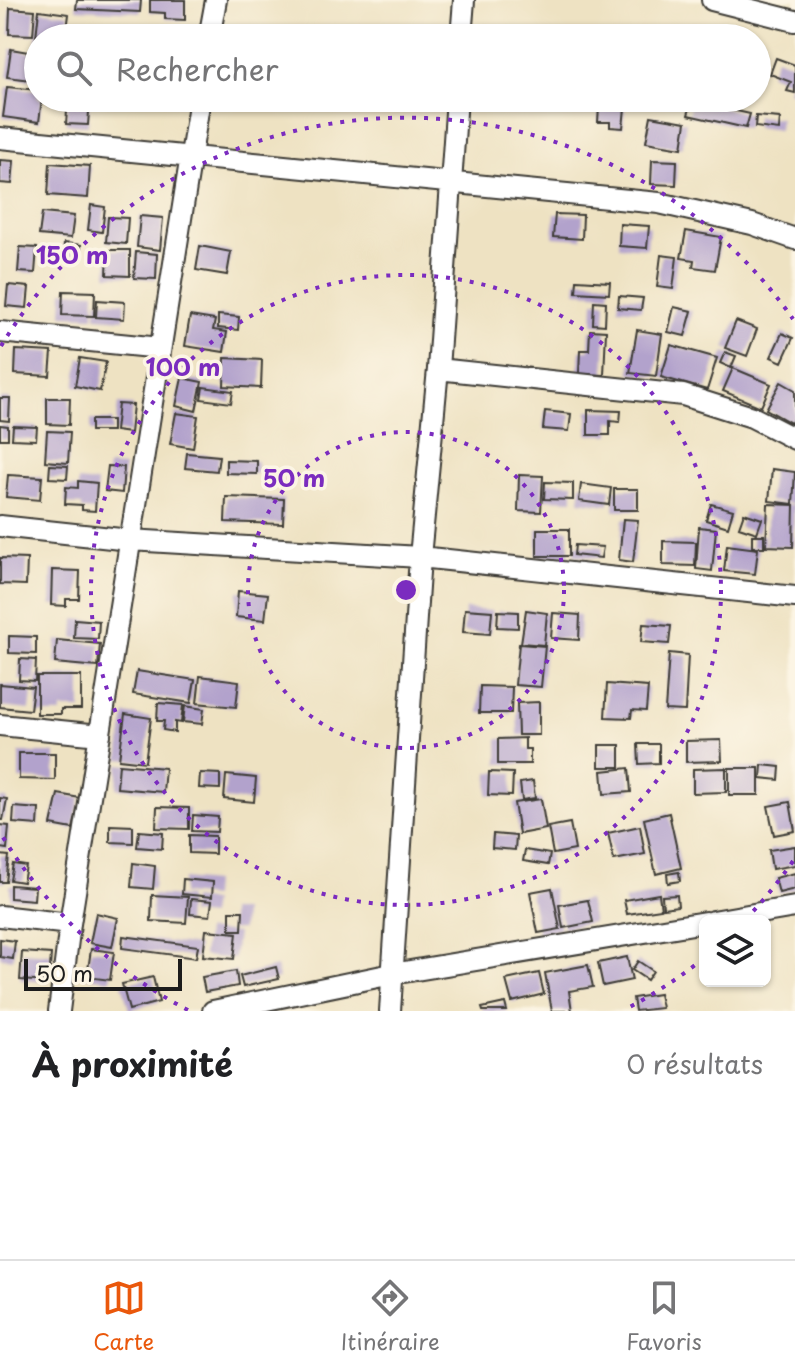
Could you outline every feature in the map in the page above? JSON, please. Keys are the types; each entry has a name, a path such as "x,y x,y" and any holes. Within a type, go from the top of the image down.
{"street":[{"path":"212,24 216,0"},
{"path":"462,24 464,0"},
{"path":"712,0 795,21"},
{"path":"59,1011 198,112"},
{"path":"390,1011 420,557 438,369 456,112"},
{"path":"0,138 659,203 752,224 795,239"},
{"path":"0,332 160,348"},
{"path":"438,369 683,395 752,417 795,439"},
{"path":"0,526 130,540 420,557 795,597"},
{"path":"0,725 100,735"},
{"path":"748,915 795,907"},
{"path":"0,916 70,924"},
{"path":"213,1011 392,974 699,923"}],"building":[{"path":"77,0 141,0 140,12 76,9"},
{"path":"150,0 185,0 185,20 165,19 165,13 150,12"},
{"path":"10,8 35,10 34,24 24,24 24,35 9,34"},
{"path":"39,10 69,14 68,24 37,24"},
{"path":"11,49 24,51 24,79 7,77"},
{"path":"776,58 795,65 795,93 787,91 791,82 771,74"},
{"path":"7,87 24,89 24,112 40,112 39,122 3,117"},
{"path":"67,112 89,112 88,125 66,124"},
{"path":"599,112 625,112 623,128 610,127 610,122 598,122"},
{"path":"689,112 750,114 746,128 688,115"},
{"path":"651,116 686,122 682,148 646,142"},
{"path":"756,116 780,118 779,130 755,127"},
{"path":"0,160 14,161 12,184 0,183"},
{"path":"652,160 677,161 676,185 651,184"},
{"path":"50,163 90,166 88,198 48,195"},
{"path":"91,205 105,207 102,232 88,230"},
{"path":"42,213 74,216 71,238 39,235"},
{"path":"555,214 583,215 582,239 553,237"},
{"path":"140,216 163,218 160,250 137,247"},
{"path":"108,217 128,218 126,244 106,242"},
{"path":"620,224 649,226 647,248 619,246"},
{"path":"686,231 721,237 715,270 693,267 694,260 681,258"},
{"path":"64,243 81,245 80,259 63,257"},
{"path":"200,246 231,252 227,275 196,270"},
{"path":"20,247 37,248 35,273 18,272"},
{"path":"108,250 130,250 130,276 107,275"},
{"path":"136,252 157,254 156,279 134,278"},
{"path":"661,255 677,257 673,289 657,287"},
{"path":"577,280 610,282 609,294 576,292"},
{"path":"8,285 29,287 27,308 6,306"},
{"path":"63,291 95,292 94,316 62,315"},
{"path":"619,296 643,298 641,310 618,308"},
{"path":"97,300 125,302 124,319 96,317"},
{"path":"594,301 606,302 605,325 593,324"},
{"path":"674,307 692,311 685,336 668,332"},
{"path":"218,315 239,317 238,330 218,328"},
{"path":"190,316 215,320 213,330 227,332 224,352 185,346"},
{"path":"736,321 757,329 747,356 725,348"},
{"path":"590,330 606,331 604,375 579,374 580,350 589,350"},
{"path":"637,330 662,334 656,376 630,373"},
{"path":"782,333 793,338 782,362 771,357"},
{"path":"671,345 717,358 707,390 661,377"},
{"path":"16,350 52,352 50,376 15,374"},
{"path":"725,352 736,356 731,368 720,363"},
{"path":"80,358 106,362 100,391 75,386"},
{"path":"225,358 262,360 261,388 224,386"},
{"path":"733,368 771,384 761,407 723,391"},
{"path":"182,378 202,382 196,411 176,406"},
{"path":"781,382 795,390 795,416 791,423 766,409"},
{"path":"203,387 233,391 231,403 201,399"},
{"path":"0,398 10,398 9,421 0,420"},
{"path":"47,398 70,398 69,425 47,424"},
{"path":"118,404 133,405 130,433 115,431"},
{"path":"588,410 621,411 620,422 610,421 610,435 588,435"},
{"path":"545,411 571,414 569,431 543,429"},
{"path":"176,413 198,416 193,448 170,444"},
{"path":"91,420 112,420 112,431 91,431"},
{"path":"0,425 8,426 8,439 0,439"},
{"path":"13,426 37,427 36,440 12,439"},
{"path":"47,431 70,432 68,463 45,461"},
{"path":"187,453 219,456 217,471 185,468"},
{"path":"226,460 257,461 257,474 226,473"},
{"path":"50,465 68,466 67,479 49,478"},
{"path":"108,466 124,467 122,493 105,491"},
{"path":"772,469 795,472 793,504 769,501"},
{"path":"8,475 42,477 40,500 6,497"},
{"path":"519,475 543,476 541,512 518,511"},
{"path":"78,481 97,483 95,511 82,510 82,505 65,504 66,487 78,488"},
{"path":"545,482 573,483 573,500 544,499"},
{"path":"581,484 611,488 609,505 579,501"},
{"path":"614,489 638,489 638,510 614,510"},
{"path":"226,497 284,499 283,524 225,522"},
{"path":"711,504 733,510 728,527 706,520"},
{"path":"768,504 794,505 793,547 766,546"},
{"path":"744,513 762,519 757,533 739,527"},
{"path":"623,519 638,520 633,562 619,560"},
{"path":"699,527 716,529 712,571 696,569"},
{"path":"537,529 569,529 569,556 537,556"},
{"path":"752,535 764,535 764,547 752,547"},
{"path":"663,541 696,542 695,566 663,565"},
{"path":"575,545 603,547 601,558 574,555"},
{"path":"727,545 758,549 755,574 724,571"},
{"path":"0,558 27,559 26,585 0,584"},
{"path":"52,570 80,571 79,599 66,599 66,606 51,605"},
{"path":"238,591 268,594 265,620 236,617"},
{"path":"465,609 492,611 490,634 463,632"},
{"path":"526,610 547,613 544,645 521,643"},
{"path":"498,611 518,612 518,628 497,627"},
{"path":"553,613 580,615 579,640 551,638"},
{"path":"75,619 99,621 98,639 74,638"},
{"path":"643,624 671,626 669,644 641,642"},
{"path":"9,636 36,637 36,654 9,653"},
{"path":"57,640 100,644 98,667 55,663"},
{"path":"519,644 545,646 541,687 515,685"},
{"path":"669,653 688,655 685,711 665,710"},
{"path":"20,659 36,660 35,681 19,680"},
{"path":"137,671 195,680 191,703 133,694"},
{"path":"37,676 81,676 81,709 61,709 61,714 37,714"},
{"path":"200,676 239,681 236,707 197,703"},
{"path":"0,684 33,687 30,710 0,707"},
{"path":"607,684 648,687 646,711 632,710 631,718 605,717"},
{"path":"480,686 512,687 511,713 479,713"},
{"path":"539,702 539,735 518,735 517,703"},
{"path":"158,703 183,705 181,723 175,722 175,732 163,730 164,721 157,721"},
{"path":"185,706 204,709 202,724 183,722"},
{"path":"125,714 151,718 145,762 119,759"},
{"path":"525,738 525,749 530,749 530,764 498,764 498,739"},
{"path":"721,740 722,761 686,762 686,741"},
{"path":"638,744 659,744 659,763 639,764"},
{"path":"599,745 620,745 620,767 599,767"},
{"path":"19,753 55,753 55,780 19,779"},
{"path":"119,764 165,768 163,792 117,788"},
{"path":"762,765 780,767 779,780 761,778"},
{"path":"629,768 631,792 604,794 602,771"},
{"path":"726,768 726,792 693,793 693,769"},
{"path":"729,768 759,768 759,795 729,795"},
{"path":"489,772 513,773 512,796 488,795"},
{"path":"200,773 220,774 220,789 199,788"},
{"path":"226,775 256,778 254,802 224,799"},
{"path":"533,781 535,798 522,800 520,783"},
{"path":"58,794 80,798 73,829 51,825"},
{"path":"0,798 7,799 3,820 0,820"},
{"path":"541,799 546,829 519,834 514,803"},
{"path":"790,802 795,831 774,835 768,806"},
{"path":"14,807 39,809 38,825 13,823"},
{"path":"157,807 189,808 189,829 156,828"},
{"path":"669,813 681,868 656,874 644,819"},
{"path":"193,815 218,817 217,832 192,831"},
{"path":"570,823 575,850 553,854 548,827"},
{"path":"0,825 9,826 7,849 0,848"},
{"path":"110,825 133,826 133,843 110,842"},
{"path":"640,826 645,854 614,860 608,833"},
{"path":"139,831 163,833 162,849 137,847"},
{"path":"493,834 516,836 515,850 492,848"},
{"path":"189,835 215,836 215,854 189,853"},
{"path":"795,846 795,865 772,869 769,850"},
{"path":"525,850 550,854 548,865 523,861"},
{"path":"0,855 9,856 6,882 0,882"},
{"path":"133,863 155,866 153,889 131,887"},
{"path":"13,864 26,866 23,882 10,880"},
{"path":"679,872 680,881 668,883 667,874"},
{"path":"795,873 795,889 779,893 775,878"},
{"path":"183,879 213,882 212,897 182,894"},
{"path":"10,885 35,887 34,900 10,898"},
{"path":"552,888 560,929 538,933 530,892"},
{"path":"659,894 661,909 627,914 624,900"},
{"path":"152,895 188,897 186,923 151,921"},
{"path":"677,895 678,906 663,908 662,896"},
{"path":"191,899 212,901 210,916 190,914"},
{"path":"588,900 593,922 563,928 559,905"},
{"path":"230,911 243,911 242,930 230,930"},
{"path":"96,913 118,918 112,947 90,943"},
{"path":"206,930 237,933 234,959 203,956"},
{"path":"123,936 198,946 196,958 122,948"},
{"path":"0,939 15,941 13,959 0,957"},
{"path":"91,949 114,952 110,980 87,977"},
{"path":"22,952 51,954 49,982 20,980"},
{"path":"627,957 632,980 603,986 598,963"},
{"path":"638,961 653,971 647,980 632,970"},
{"path":"588,965 593,987 569,991 572,1011 552,1011 545,973"},
{"path":"276,967 279,979 243,987 240,976"},
{"path":"236,971 238,986 205,992 202,977"},
{"path":"539,973 544,994 512,1002 506,980"},
{"path":"153,977 159,1002 129,1010 122,984"},
{"path":"659,994 662,1008 635,1011 633,998"},
{"path":"505,1003 507,1011 483,1011 482,1008"}]}
